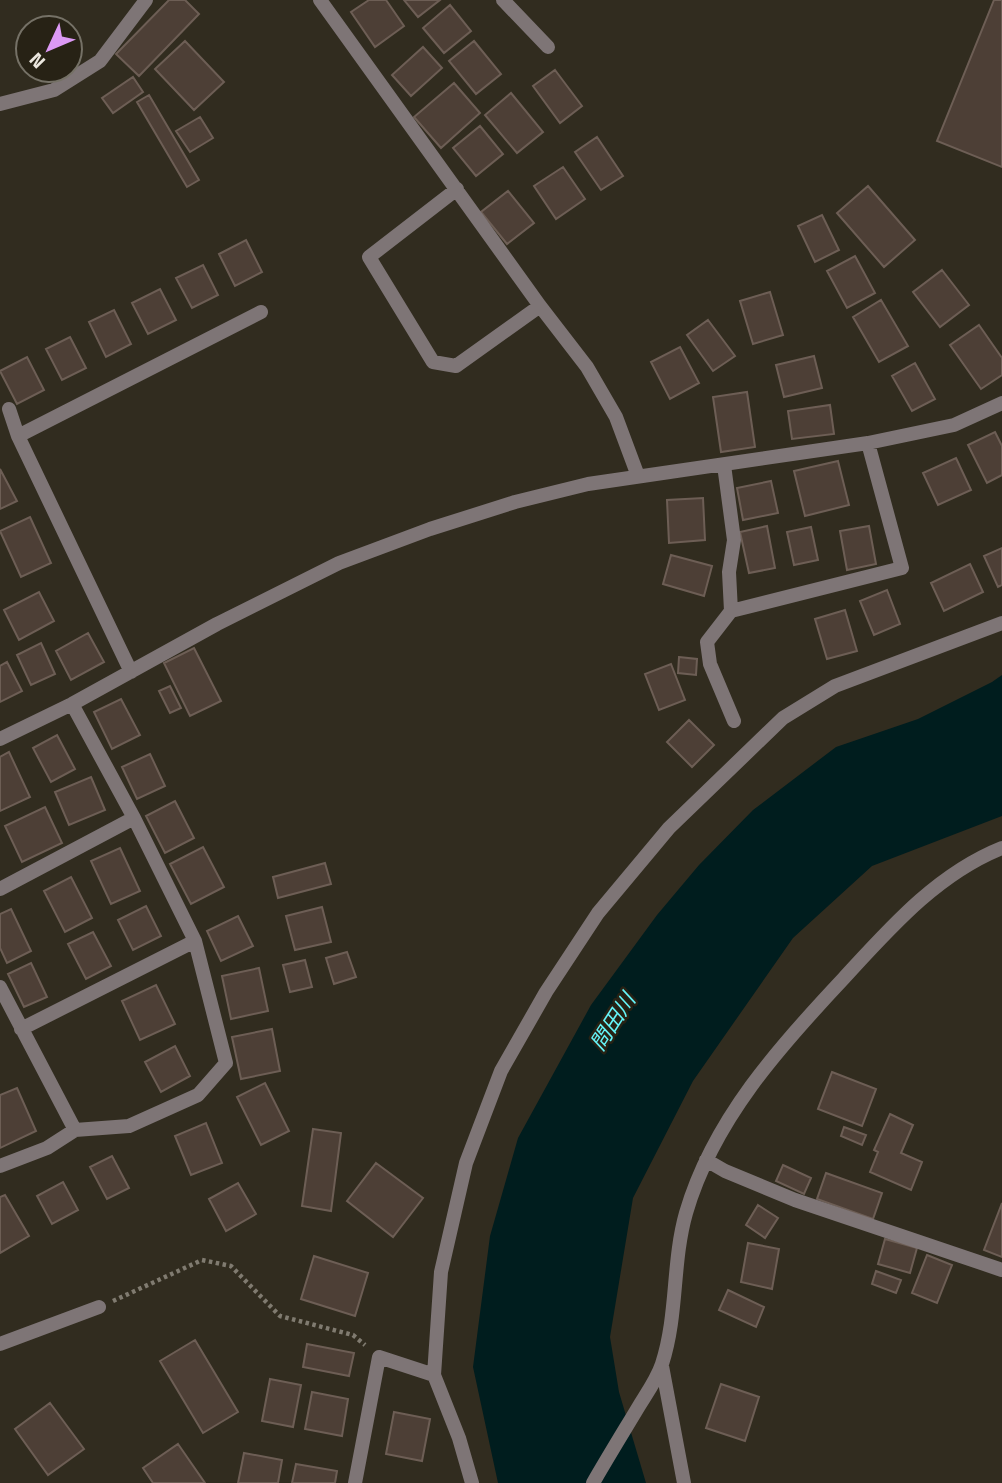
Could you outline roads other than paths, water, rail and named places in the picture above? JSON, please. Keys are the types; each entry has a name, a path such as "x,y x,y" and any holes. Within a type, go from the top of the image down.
{"street":[{"path":"0,104 54,90 100,61 146,0"},
{"path":"320,0 540,306 587,367 610,407 638,475"},
{"path":"503,0 548,47"},
{"path":"457,189 369,257 433,362 456,366 540,306"},
{"path":"18,436 261,312"},
{"path":"0,739 72,704 218,624 339,563 430,529 515,502 588,484 868,443 954,425 1002,403"},
{"path":"9,409 18,436 131,672"},
{"path":"734,721 710,664 707,642 732,611 902,568 868,443"},
{"path":"724,466 734,540 729,572 732,611"},
{"path":"472,1483 459,1438 434,1375 441,1272 466,1163 501,1071 546,992 598,912 669,828 783,718 835,686 1002,622"},
{"path":"0,1166 47,1148 75,1130 129,1126 198,1095 226,1063 195,941 134,818 72,704"},
{"path":"0,889 134,818"},
{"path":"593,1483 662,1366 670,1332 677,1261 686,1213 706,1160 746,1092 779,1047 924,895 953,875 1002,848"},
{"path":"21,1029 195,941"},
{"path":"0,987 75,1130"},
{"path":"706,1160 725,1171 795,1200 1002,1270"},
{"path":"0,1344 99,1307"},
{"path":"355,1483 379,1357 434,1375"},
{"path":"662,1366 684,1483"}],"water":[{"name":"問田川","path":"1002,675 1002,816 872,866 793,938 693,1081 633,1198 610,1337 619,1392 646,1483 498,1483 473,1367 490,1236 518,1138 591,1005 657,915 699,865 753,810 836,747 918,719"}]}
